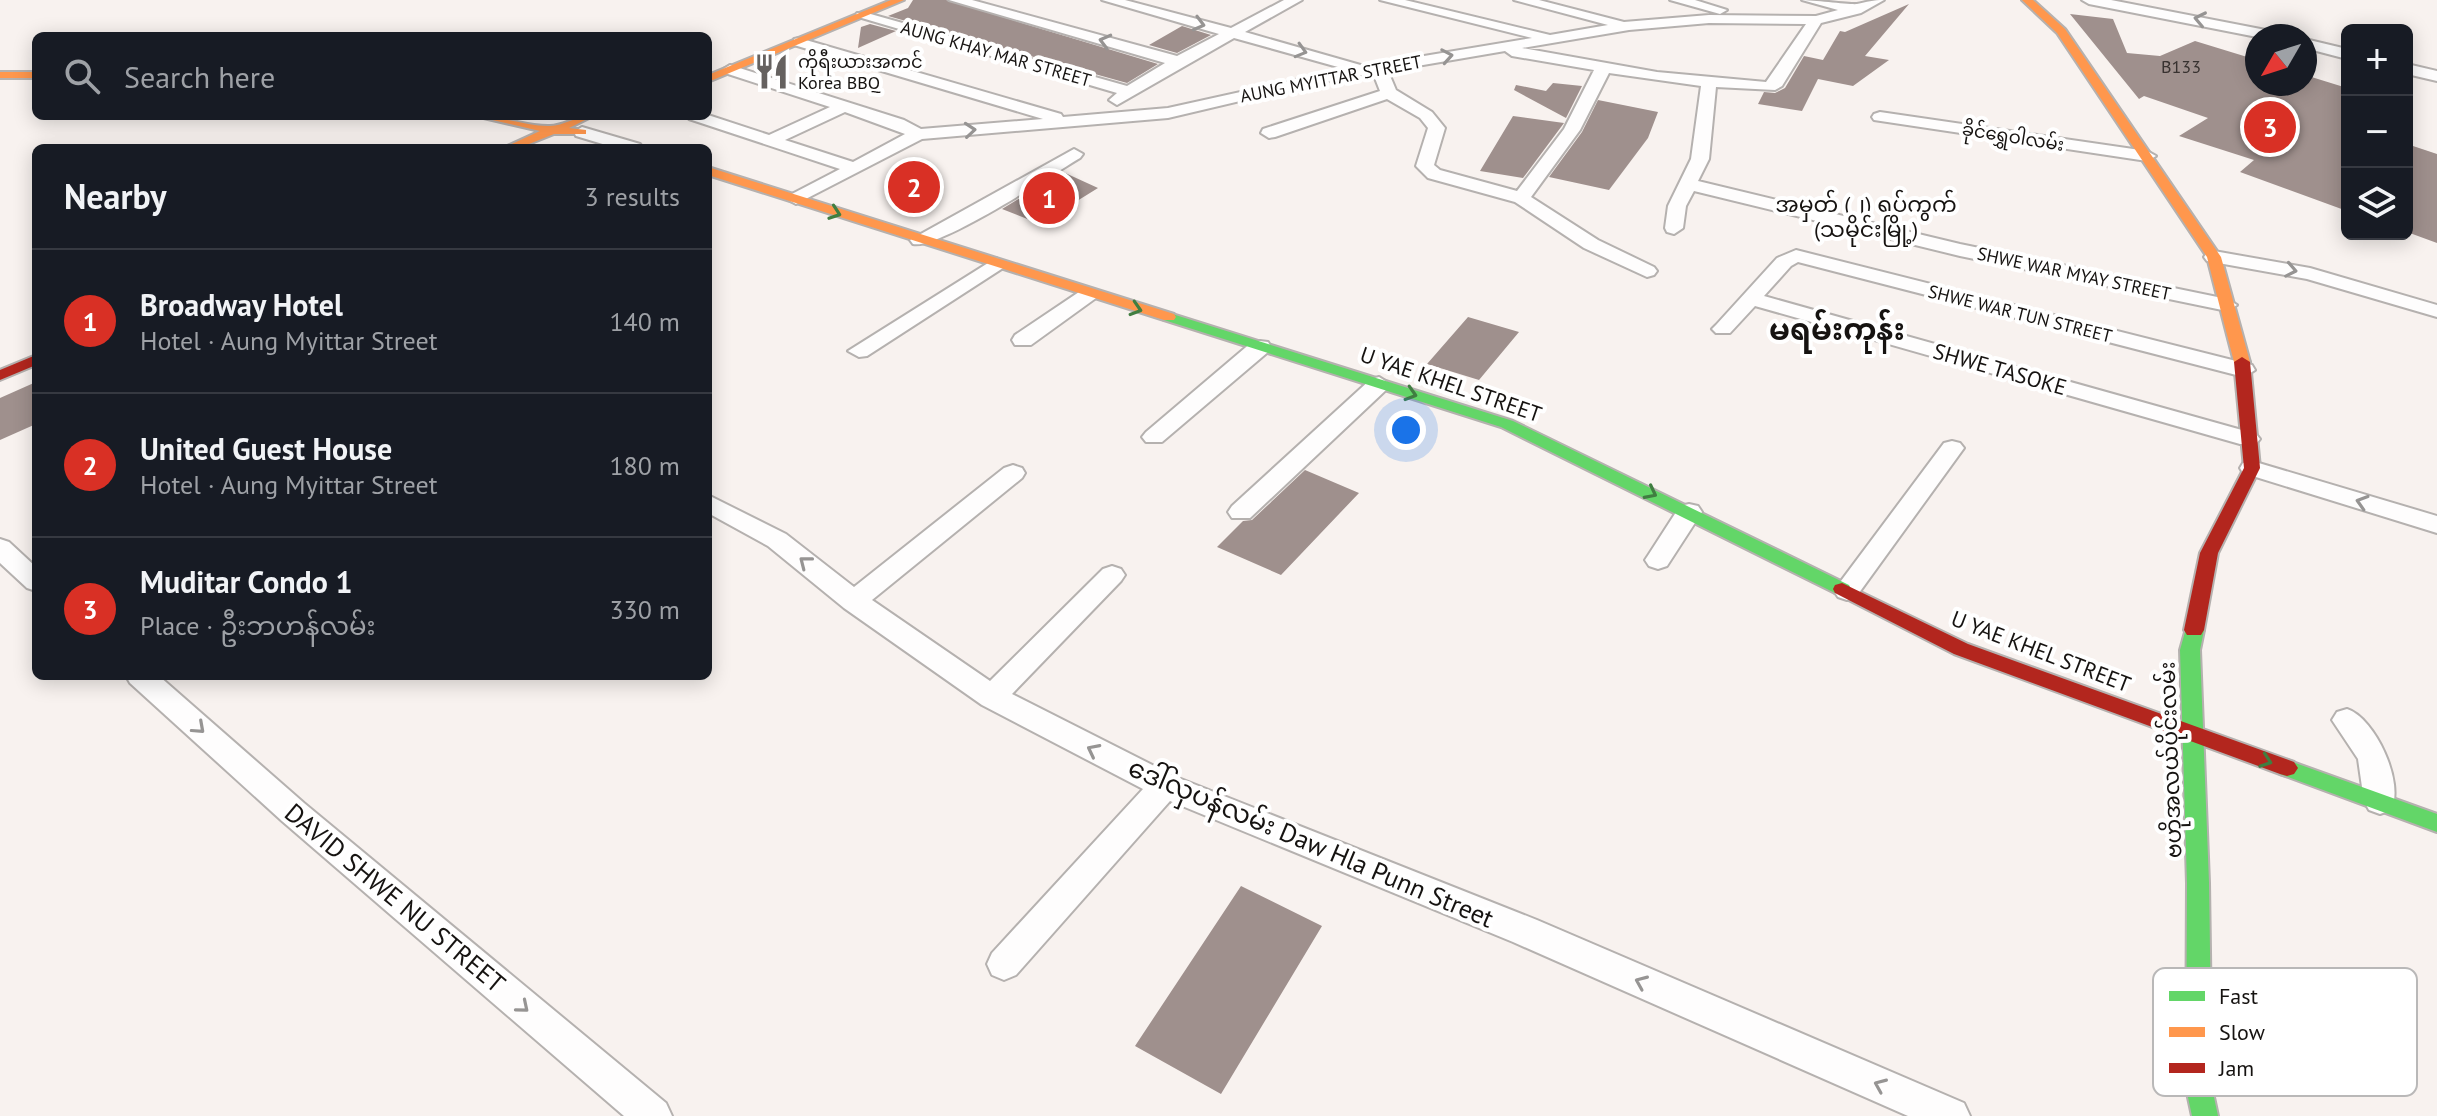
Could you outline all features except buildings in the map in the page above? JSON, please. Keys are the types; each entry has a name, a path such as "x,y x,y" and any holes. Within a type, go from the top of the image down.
{"street":[{"path":"712,65 865,8 899,0"},
{"path":"956,0 1180,62"},
{"path":"1109,0 1373,69 1389,93 1426,115 1437,128 1425,166 1434,174 1521,198 1591,244 1647,271"},
{"path":"799,42 1078,121 1295,0"},
{"path":"1387,0 1554,39"},
{"path":"1521,0 1629,26"},
{"path":"1677,0 1749,18"},
{"path":"1809,0 1856,10"},
{"name":"AUNG MYITTAR STREET","path":"796,199 918,134 1168,113 1317,78 1629,26 1749,18 1816,20 1856,10 1877,0"},
{"path":"2027,0 2061,31 2214,257 2244,370 2252,468 2437,525"},
{"path":"2089,0 2245,30"},
{"path":"712,77 799,42 865,8"},
{"name":"AUNG KHAY MAR STREET","path":"865,8 1130,92"},
{"path":"1501,48 1603,69 1769,87 1776,83 1816,20"},
{"path":"2317,46 2341,52"},
{"path":"1521,198 1572,130 1603,69"},
{"path":"730,70 898,124 918,134"},
{"path":"2413,70 2437,76"},
{"path":"0,75 32,75"},
{"path":"1674,228 1677,206 1700,159 1709,81"},
{"path":"1269,133 1389,93"},
{"path":"771,140 844,107"},
{"name":"ခိုင်ရွှေဝါလမ်း","path":"1880,117 2147,156"},
{"path":"502,120 553,130"},
{"path":"708,120 852,167"},
{"path":"519,144 553,130 608,121"},
{"path":"550,144 585,124"},
{"path":"585,124 626,144"},
{"path":"920,240 981,210 1074,154"},
{"name":"U YAE KHEL STREET","path":"712,172 1507,424 1961,649 2437,823"},
{"name":"SHWE WAR MYAY STREET","path":"1689,184 1960,250 2227,305"},
{"name":"SHWE WAR TUN STREET","path":"1751,299 1784,262 1796,256 2244,370"},
{"path":"2214,257 2310,274 2437,311"},
{"path":"859,351 996,264"},
{"path":"1023,340 1089,294"},
{"path":"1723,329 1751,299"},
{"name":"SHWE TASOKE","path":"1751,299 2248,439"},
{"path":"1154,437 1260,347"},
{"path":"0,375 32,362"},
{"path":"1241,512 1379,384"},
{"path":"1847,591 1952,448"},
{"name":"ဗဟိုအလယ်ပိုင်းလမ်း","path":"2197,968 2190,650 2209,553 2252,468"},
{"path":"854,601 1013,473"},
{"name":"ဒေါ်လှပန်လမ်း Daw Hla Punn Street","path":"712,505 777,540 854,601 992,697 1165,786 1525,931 1951,1116"},
{"path":"1658,560 1689,512"},
{"path":"0,548 32,578"},
{"path":"992,697 1112,575"},
{"name":"DAVID SHWE NU STREET","path":"144,680 293,812 653,1116"},
{"path":"2347,720 2373,757 2380,801"},
{"path":"1004,964 1165,786"},
{"name":"ဗဟိုအလယ်ပိုင်းလမ်း","path":"2201,1096 2205,1116"}],"traffic: fast":[{"path":"1169,317 1507,424 1842,589"},
{"path":"2194,630 2190,650 2198,968"},
{"path":"2287,768 2437,823"},
{"path":"2201,1096 2205,1116"}],"traffic: slow":[{"path":"712,77 899,0"},
{"path":"2027,0 2061,31 2214,257 2242,362"},
{"path":"0,75 32,75"},
{"path":"502,120 582,132"},
{"path":"519,144 577,120"},
{"path":"712,172 1169,317"}],"traffic: jam":[{"path":"0,375 32,362"},
{"path":"2194,630 2209,553 2252,468 2242,362"},
{"path":"1842,589 1961,649 2287,768"}],"place":[{"name":"ကိုရီးယားအကင် Korea BBQ","path":"772,72"},
{"name":"Muditar Condo 1","path":"2270,127"},
{"name":"United Guest House","path":"914,187"},
{"name":"Broadway Hotel","path":"1049,198"}],"district":[{"name":"အမှတ် (၂) ရပ်ကွက် (သမိုင်းမြို့)","path":"1866,216"},
{"name":"မရမ်းကုန်း","path":"1837,330"}]}
